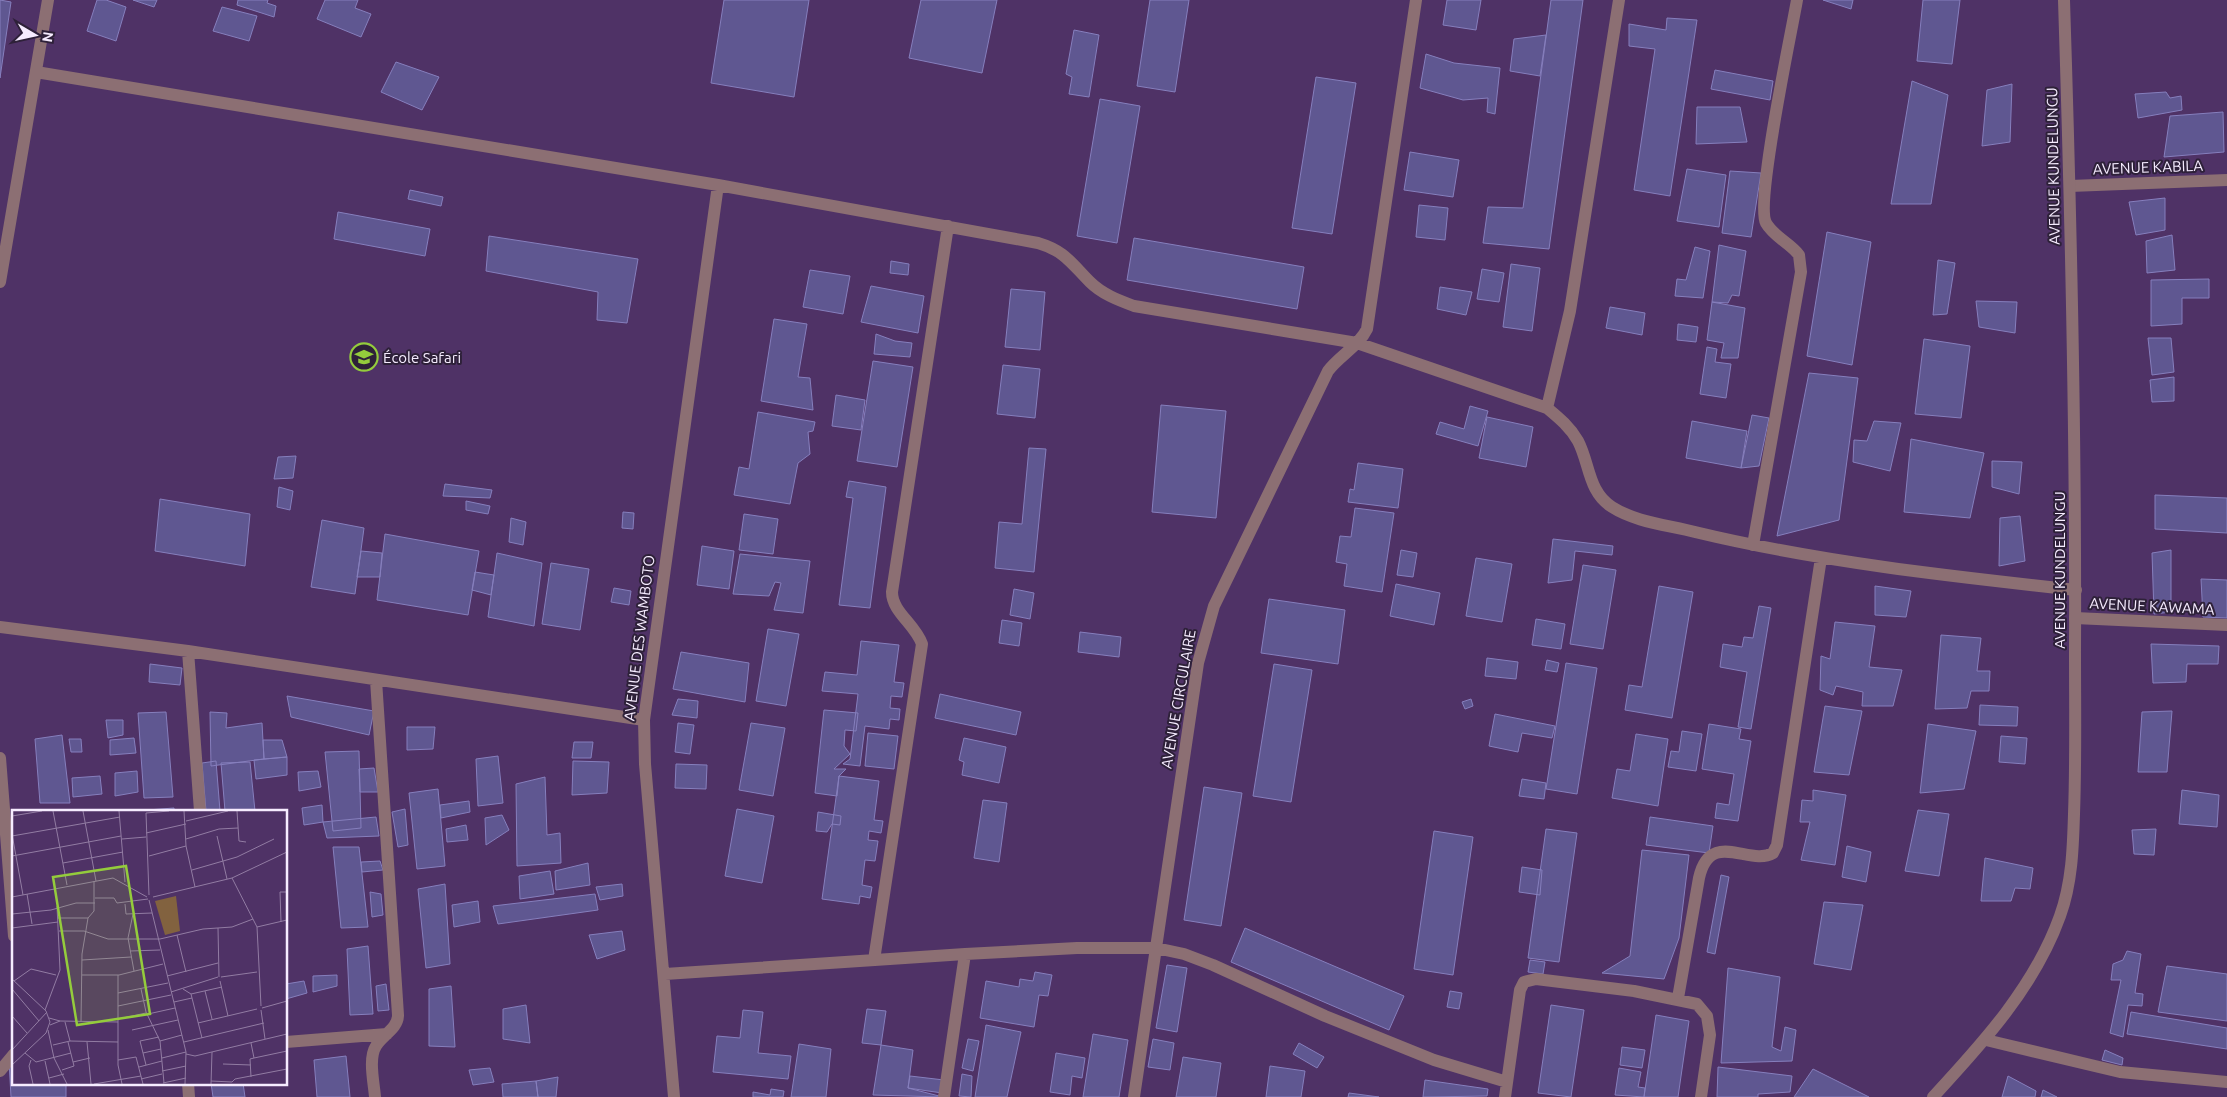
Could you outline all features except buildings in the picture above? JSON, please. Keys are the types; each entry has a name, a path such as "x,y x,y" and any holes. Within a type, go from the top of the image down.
{"street":[{"path":"0,282 48,0"},
{"path":"1357,343 1364,335 1370,321 1416,0"},
{"path":"1547,408 1570,311 1618,0"},
{"path":"1753,546 1801,272 1799,255 1771,230 1766,222 1763,210 1767,169 1797,0"},
{"name":"AVENUE KUNDELUNGU","path":"1933,1097 1986,1040 2029,978 2052,937 2061,914 2070,880 2075,788 2076,590 2070,186 2064,0"},
{"path":"36,72 718,185 948,226 1052,247 1063,253 1091,282 1105,293 1134,306 1357,343 1547,408 1570,429 1584,456 1591,482 1604,501 1612,507 1641,519 1753,546 1821,558 2076,590"},
{"name":"AVENUE KABILA","path":"2070,186 2227,180"},
{"name":"AVENUE DES WAMBOTO","path":"674,1097 665,974 645,764 644,720 718,185"},
{"path":"874,960 922,644 918,632 894,605 892,592 948,226"},
{"name":"AVENUE CIRCULAIRE","path":"1134,1097 1198,663 1214,606 1328,371 1336,360 1357,343"},
{"path":"1678,998 1699,878 1703,866 1722,851 1766,856 1773,853 1777,845 1821,558"},
{"name":"AVENUE KAWAMA","path":"2075,618 2227,625"},
{"path":"0,627 188,651 644,720"},
{"path":"188,651 200,810"},
{"path":"375,1097 373,1052 376,1044 397,1023 398,1010 376,680"},
{"path":"0,758 12,911"},
{"path":"665,974 1077,948 1156,948 1184,954 1206,962 1324,1016 1434,1060 1507,1082"},
{"path":"944,1097 965,954"},
{"path":"1505,1097 1518,997 1522,986 1529,980 1558,981 1678,998 1697,1004 1708,1016 1710,1035 1700,1097"},
{"path":"288,1042 387,1034"},
{"path":"1986,1040 2120,1072 2227,1082"},
{"path":"0,1071 12,1056"},
{"path":"188,1084 189,1097"}],"place":[{"name":"École Safari","path":"364,357"}]}
